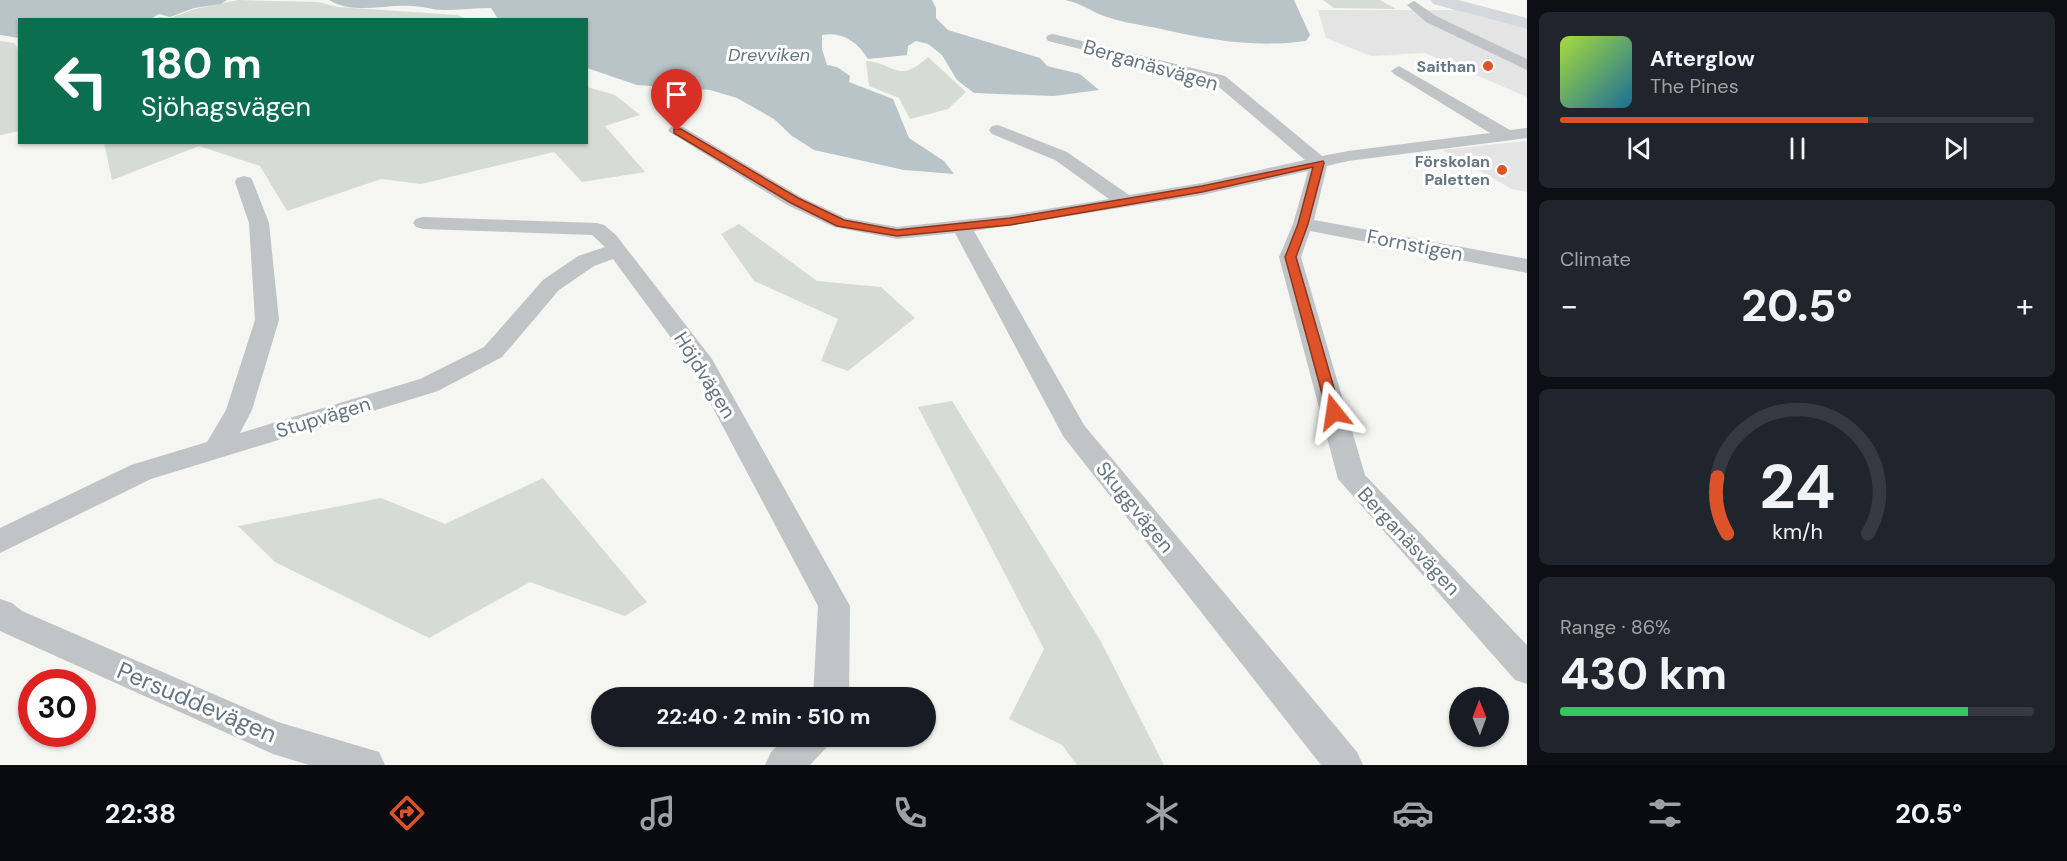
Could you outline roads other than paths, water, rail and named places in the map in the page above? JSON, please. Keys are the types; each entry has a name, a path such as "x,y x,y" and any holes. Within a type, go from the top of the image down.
{"main road":[{"path":"1439,0 1527,24"},
{"path":"1455,0 1527,19"}],"street":[{"path":"1414,5 1431,19 1527,65"},
{"name":"Berganäsvägen","path":"1053,38 1219,80 1319,163 1303,224 1290,257 1352,479 1527,669"},
{"path":"1399,71 1518,134"},
{"path":"998,130 1061,156 1126,202"},
{"path":"677,131 794,201 841,223 897,233 1010,221 1202,189 1348,156 1518,134"},
{"path":"217,449 239,410 267,320 259,223 244,182"},
{"name":"Höjdvägen","path":"423,223 597,229 618,250 700,358 834,606 831,687"},
{"name":"Fornstigen","path":"1303,224 1527,266"},
{"name":"Skuggvägen","path":"961,226 1073,430 1344,765"},
{"name":"Stupvägen","path":"0,541 141,472 429,385 493,352 550,285 586,261 618,250"},
{"name":"Persuddevägen","path":"0,612 10,621 273,737 366,765"},
{"path":"784,765 802,747"}],"water":[{"path":"0,0 227,0 221,4 194,8 170,17 159,14 153,18 18,18 18,38 0,35"},
{"name":"Drevviken","path":"329,0 932,0 936,8 936,18 948,30 1040,58 1047,66 1080,74 1099,90 1054,96 974,93 957,80 942,55 928,44 916,41 908,46 907,55 868,59 849,39 843,36 822,35 822,49 827,65 837,67 850,76 849,82 893,99 909,138 944,161 954,174 904,170 814,150 792,136 774,119 737,98 710,90 637,85 588,68 588,18 497,18 491,8 444,10 401,6 358,8"},
{"path":"1065,0 1294,0 1310,35 1306,41 1269,44 1215,39 1120,21"}],"place":[{"name":"Saithan","path":"1488,66"},
{"name":"Förskolan Paletten","path":"1502,170"}]}
